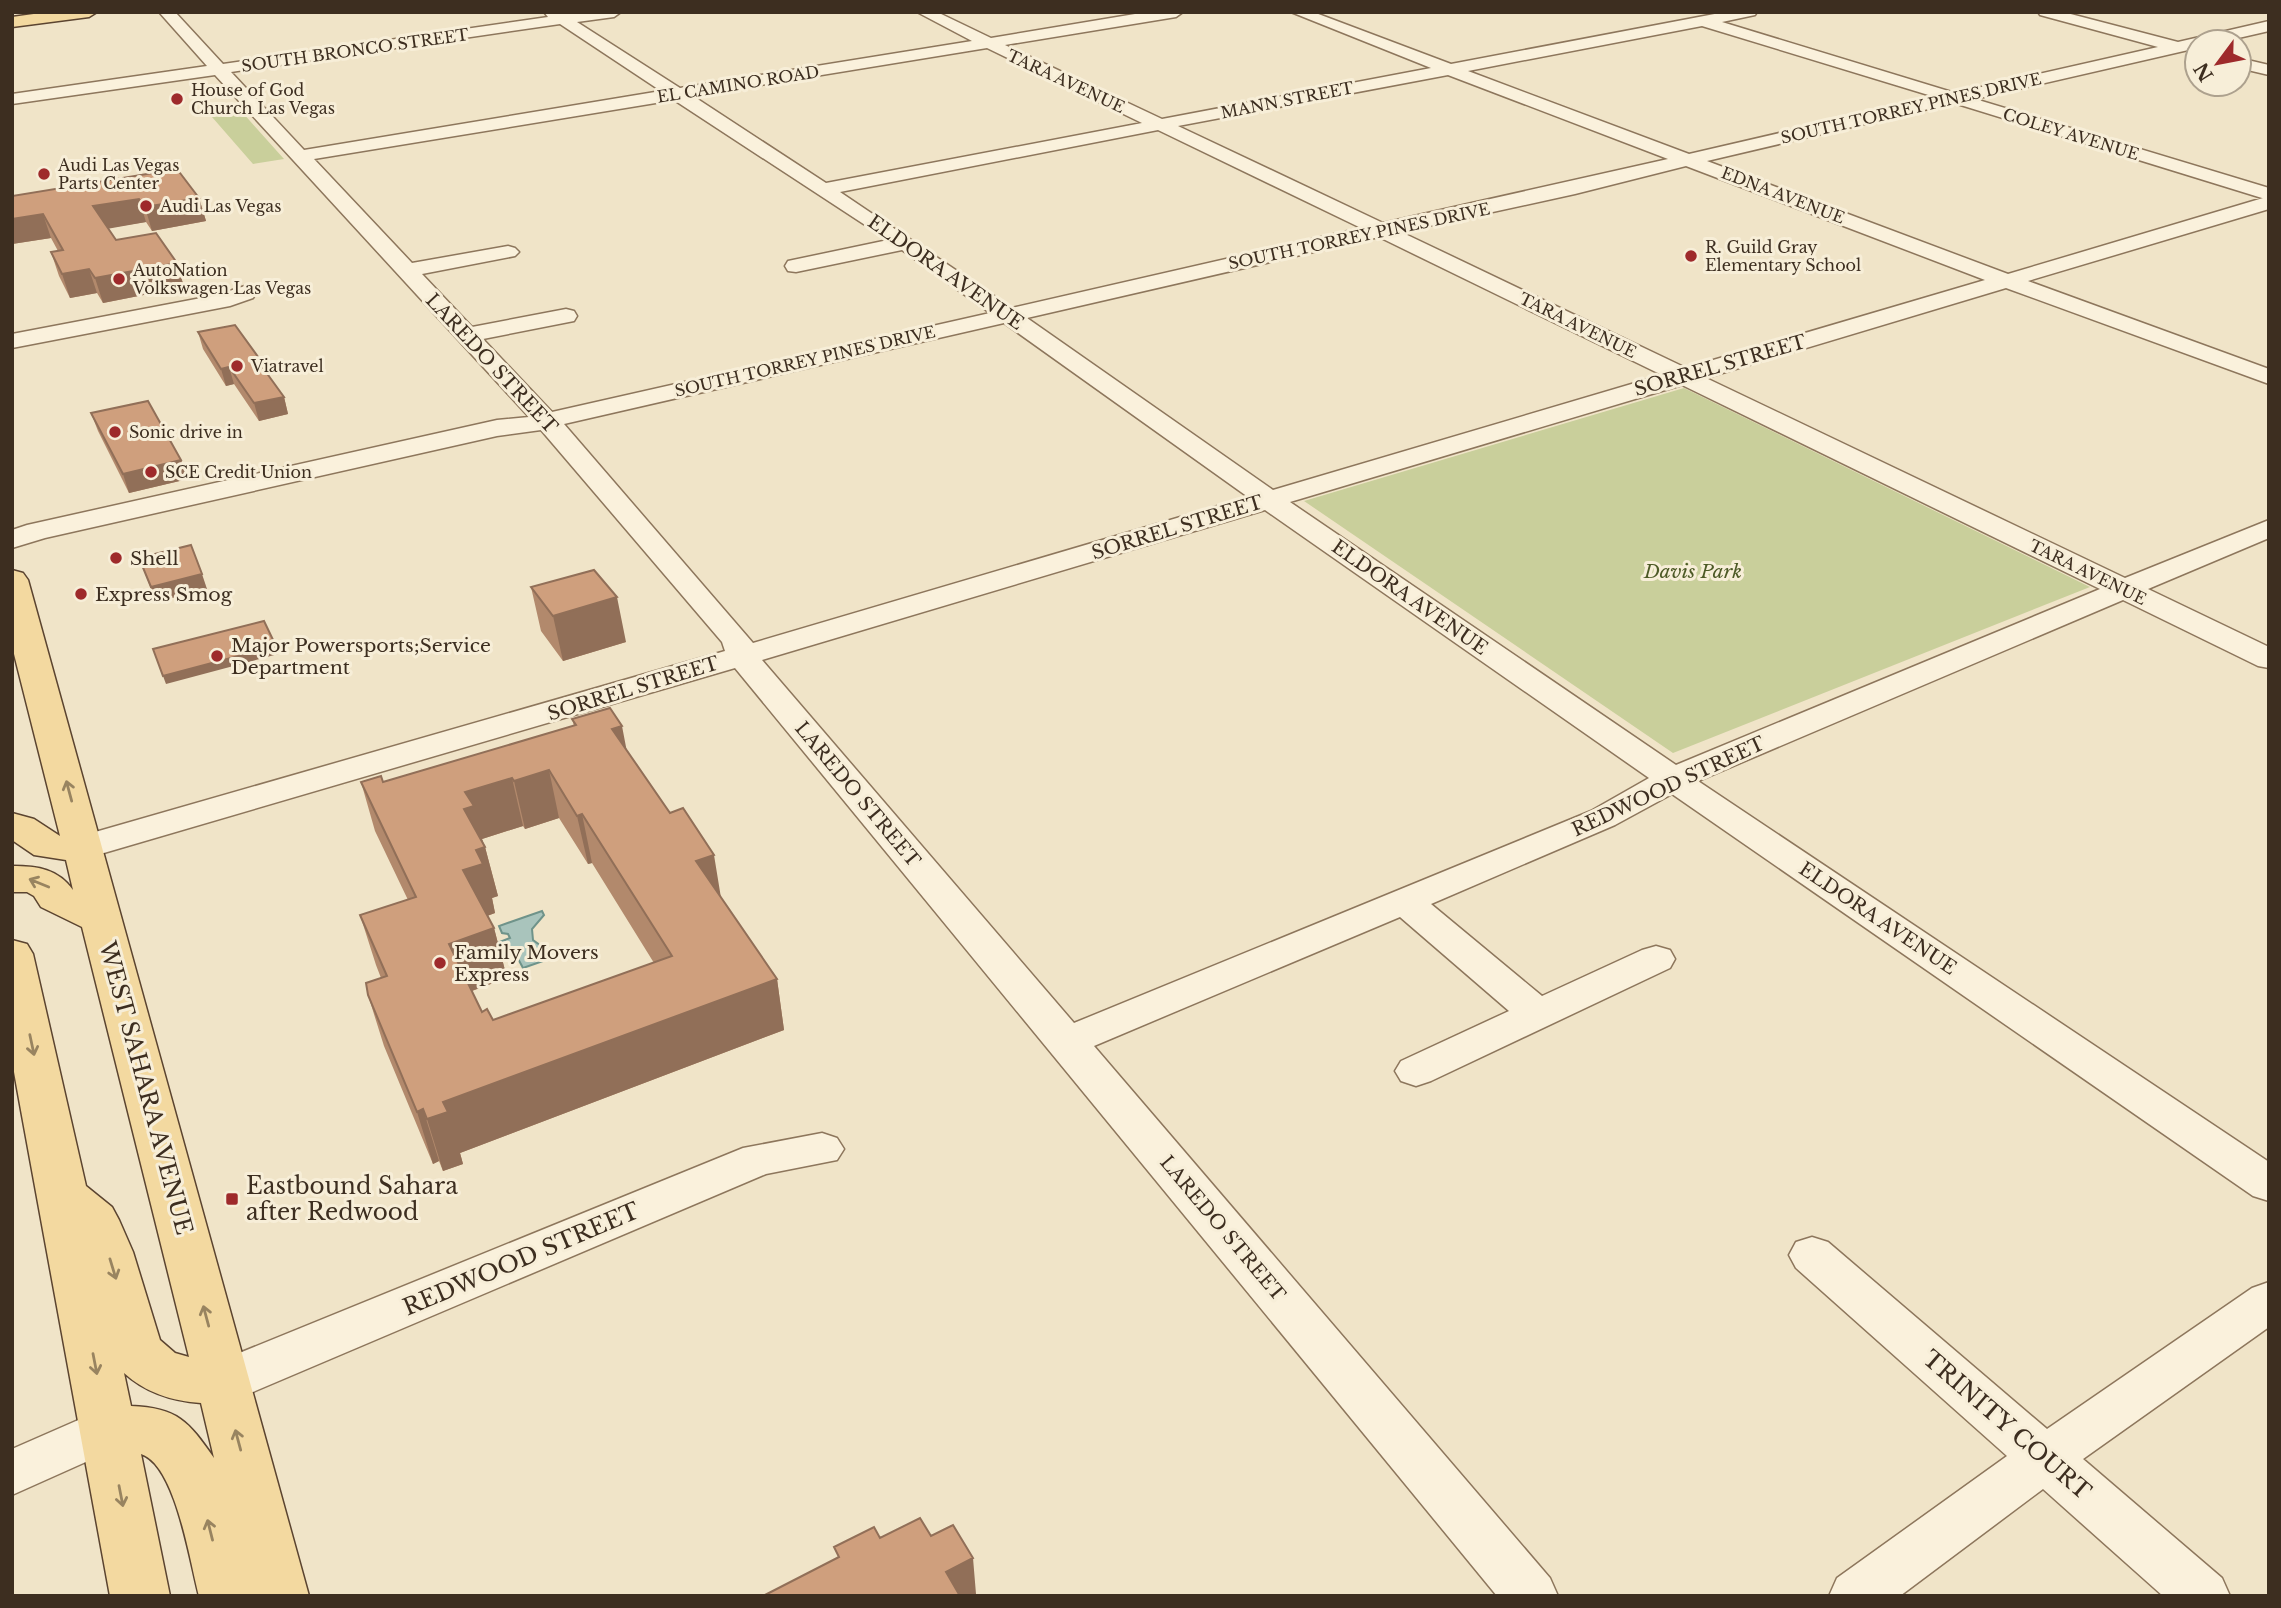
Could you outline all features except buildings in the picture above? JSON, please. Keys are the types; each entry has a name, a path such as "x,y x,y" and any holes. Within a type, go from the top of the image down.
{"main road":[{"path":"12,16 41,12"},
{"path":"12,22 89,12"},
{"name":"WEST SAHARA AVENUE","path":"12,580 279,1596"},
{"path":"12,825 25,828 37,841 52,848 83,847"},
{"path":"12,878 35,879 51,888 56,898 103,921"},
{"path":"12,954 63,1195 140,1596"},
{"path":"63,1195 94,1220 108,1252 137,1352 156,1369 178,1379 223,1382"},
{"path":"108,1429 157,1431 174,1446 198,1481 229,1596"}],"street":[{"name":"LAREDO STREET","path":"166,12 468,335 533,424 737,640 742,656 1531,1596"},
{"name":"SOUTH BRONCO STREET","path":"12,99 557,16 614,12"},
{"name":"TARA AVENUE","path":"924,12 2269,659"},
{"name":"EL CAMINO ROAD","path":"299,156 1177,12"},
{"name":"EDNA AVENUE","path":"1298,12 2007,281 2269,377"},
{"name":"COLEY AVENUE","path":"1672,12 2269,194"},
{"name":"MANN STREET","path":"823,189 1750,12"},
{"path":"2045,12 2183,43"},
{"name":"ELDORA AVENUE","path":"557,16 906,243 1268,499 1673,779 2269,1184"},
{"name":"SOUTH TORREY PINES DRIVE","path":"12,542 40,543 355,464 502,435 533,424 2183,48"},
{"name":"SORREL STREET","path":"83,847 742,656 2269,203"},
{"path":"796,265 906,243"},
{"path":"406,271 508,252"},
{"path":"12,341 222,300 245,293"},
{"path":"468,335 566,316"},
{"name":"REDWOOD STREET","path":"1066,1042 1603,818 1673,779 2269,528"},
{"path":"1404,901 1538,1014"},
{"path":"1416,1071 1656,959"},
{"name":"REDWOOD STREET","path":"223,1382 759,1159 822,1149"},
{"name":"TRINITY COURT","path":"1812,1255 2203,1596"},
{"path":"1856,1596 2045,1458 2269,1301"},
{"path":"12,1473 108,1429"}],"green space":[{"path":"242,112 284,159 253,164 212,117"},
{"name":"Davis Park","path":"1684,388 2090,587 1673,753 1304,501"}],"water":[{"path":"542,911 544,915 532,929 533,940 544,948 564,950 566,953 523,968 515,953 504,957 497,943 510,938 508,934 502,933 499,926"}],"place":[{"name":"House of God Church Las Vegas","path":"177,99"},
{"name":"Audi Las Vegas Parts Center","path":"44,174"},
{"name":"Audi Las Vegas","path":"146,206"},
{"name":"R. Guild Gray Elementary School","path":"1691,256"},
{"name":"AutoNation Volkswagen Las Vegas","path":"119,279"},
{"name":"Viatravel","path":"237,366"},
{"name":"Sonic drive in","path":"115,432"},
{"name":"SCE Credit Union","path":"151,472"},
{"name":"Shell","path":"116,558"},
{"name":"Express Smog","path":"81,594"},
{"name":"Major Powersports;Service Department","path":"217,656"},
{"name":"Family Movers Express","path":"440,963"},
{"name":"Eastbound Sahara after Redwood","path":"232,1199"}]}
